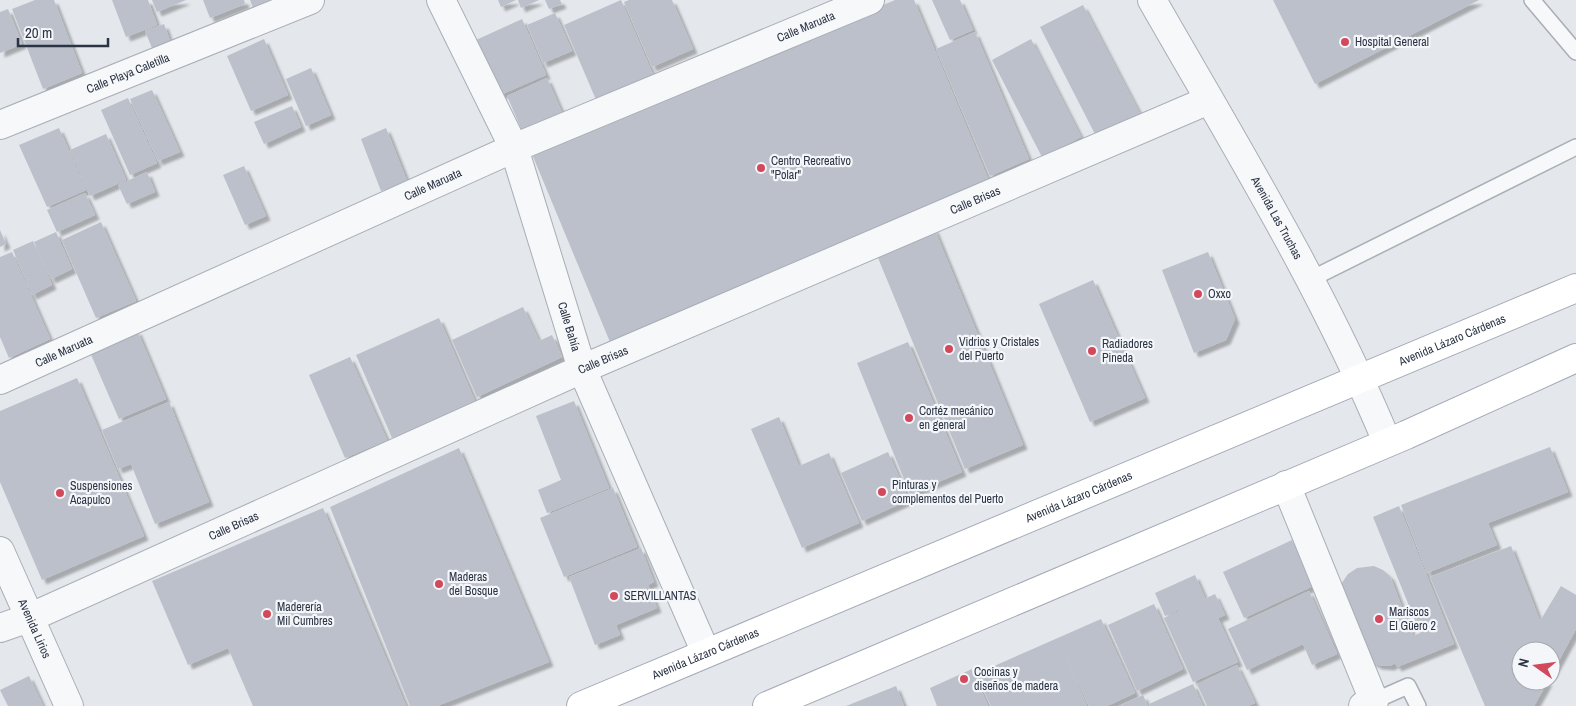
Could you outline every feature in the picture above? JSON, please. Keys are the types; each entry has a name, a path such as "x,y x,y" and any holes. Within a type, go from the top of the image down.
{"main road":[{"name":"Avenida Lázaro Cárdenas","path":"581,706 1576,288"},
{"path":"767,706 803,699 1576,358"}],"street":[{"name":"Calle Playa Caletilla","path":"0,125 310,0"},
{"name":"Calle Bahía","path":"441,0 514,148 582,369 706,653"},
{"name":"Calle Maruata","path":"0,380 514,148 870,0"},
{"name":"Avenida Las Truchas","path":"1152,0 1311,279 1361,379 1387,442"},
{"name":"Calle Brisas","path":"0,628 29,618 582,369 1209,100"},
{"path":"1286,485 1368,704"},
{"name":"Avenida Lirios","path":"0,551 69,706"}],"lane":[{"path":"1532,0 1576,52"},
{"path":"1311,279 1576,147"},
{"path":"1368,704 1408,686 1418,706"}],"building":[{"path":"35,0 54,0 82,73 43,89 12,9"},
{"path":"112,0 148,0 157,25 126,37"},
{"path":"152,0 186,0 157,12"},
{"path":"203,0 244,0 245,4 210,18"},
{"path":"250,0 273,0 253,8"},
{"path":"498,0 516,0 501,7"},
{"path":"518,0 539,0 521,8"},
{"path":"545,0 560,0 562,4 549,9"},
{"path":"621,0 654,77 597,102 564,25"},
{"path":"629,0 672,0 693,49 652,67 624,2"},
{"name":"Centro Recreativo \"Polar\"","path":"895,0 914,0 989,181 610,342 532,154"},
{"path":"932,0 960,0 973,30 950,40"},
{"name":"Hospital General","path":"1273,0 1479,0 1315,84"},
{"path":"1083,5 1140,114 1096,136 1040,27"},
{"path":"8,9 22,44 0,53 0,12"},
{"path":"555,13 572,51 543,63 527,25"},
{"path":"522,19 546,75 500,95 476,40"},
{"path":"164,24 170,41 152,48 145,31"},
{"path":"975,32 1029,159 990,176 936,49"},
{"path":"264,39 288,95 251,111 227,56"},
{"path":"1031,39 1081,137 1042,157 992,60"},
{"path":"311,68 331,115 306,126 286,79"},
{"path":"547,78 563,115 523,133 507,96"},
{"path":"152,90 180,152 158,161 130,99"},
{"path":"128,98 157,163 130,175 101,110"},
{"path":"292,106 301,127 264,144 254,122"},
{"path":"59,128 86,190 47,207 19,145"},
{"path":"386,128 407,181 381,191 361,139"},
{"path":"106,134 126,180 90,196 70,150"},
{"path":"244,166 266,216 245,225 223,175"},
{"path":"147,172 155,192 127,204 118,185"},
{"path":"85,193 95,215 57,232 47,210"},
{"path":"101,222 136,301 96,318 62,240"},
{"name":"Vidrios y Cristales del Puerto","path":"934,228 1023,445 965,469 876,253"},
{"path":"0,230 6,244 0,247"},
{"path":"56,232 72,269 51,279 34,242"},
{"path":"33,241 52,285 32,295 13,250"},
{"path":"12,252 50,339 9,358 0,337 0,257"},
{"name":"Oxxo","path":"1208,252 1235,319 1226,340 1194,353 1162,270"},
{"name":"Radiadores Pineda","path":"1093,280 1145,398 1090,422 1039,304"},
{"path":"523,307 539,341 552,335 562,357 477,397 452,340"},
{"path":"439,318 475,401 392,438 356,355"},
{"path":"137,330 166,399 119,419 89,350"},
{"name":"Cortéz mecánico en general","path":"908,342 962,472 910,494 857,363"},
{"path":"350,357 387,440 345,458 309,375"},
{"path":"77,378 144,536 42,580 0,482 0,411"},
{"path":"574,401 609,488 547,513 538,490 561,480 536,416"},
{"path":"169,402 209,502 155,524 131,464 118,469 102,430"},
{"path":"779,417 799,466 829,453 859,523 802,548 751,429"},
{"path":"1550,447 1568,492 1488,523 1497,545 1427,573 1401,505"},
{"name":"Maderas del Bosque","path":"459,448 549,662 437,706 410,706 330,507"},
{"path":"888,452 909,500 862,521 841,473"},
{"path":"613,488 637,547 564,577 540,518"},
{"path":"1399,506 1454,644 1397,667 1395,663 1390,666 1378,665 1367,659 1341,584 1348,574 1357,568 1374,566 1383,570 1390,576 1413,636 1420,633 1373,517"},
{"name":"Maderería Mil Cumbres","path":"323,508 406,706 253,706 228,648 188,665 152,581"},
{"path":"1292,540 1313,586 1244,618 1223,572"},
{"path":"1511,546 1540,621 1561,586 1576,595 1576,629 1561,657 1561,641 1511,641 1511,691 1542,691 1534,706 1485,706 1430,577"},
{"name":"SERVILLANTAS","path":"641,548 654,582 648,585 657,608 616,625 620,635 595,645 569,577"},
{"path":"1195,575 1205,598 1165,616 1155,593"},
{"path":"1309,591 1337,654 1312,665 1303,644 1247,670 1228,629"},
{"path":"1215,594 1225,615 1218,618 1238,662 1193,682 1164,618"},
{"path":"1154,604 1183,669 1137,691 1108,625"},
{"path":"1101,619 1135,693 1107,706 1089,706 1060,642 1087,706 991,706 976,674"},
{"path":"1237,665 1255,703 1248,706 1207,706 1197,684"},
{"name":"Cocinas y diseños de madera","path":"972,669 988,706 937,706 930,688"},
{"path":"29,676 43,706 8,706 0,690"},
{"path":"1193,684 1203,706 1150,706 1149,704"},
{"path":"896,686 904,706 846,706"},
{"path":"1143,695 1148,706 1119,706"}],"place":[{"name":"Hospital General","path":"1345,42"},
{"name":"Centro Recreativo \"Polar\"","path":"761,168"},
{"name":"Oxxo","path":"1198,294"},
{"name":"Vidrios y Cristales del Puerto","path":"949,349"},
{"name":"Radiadores Pineda","path":"1092,351"},
{"name":"Cortéz mecánico en general","path":"909,418"},
{"name":"Pinturas y complementos del Puerto","path":"882,492"},
{"name":"Suspensiones Acapulco","path":"60,493"},
{"name":"Maderas del Bosque","path":"439,584"},
{"name":"SERVILLANTAS","path":"614,596"},
{"name":"Maderería Mil Cumbres","path":"267,614"},
{"name":"Mariscos El Güero 2","path":"1379,619"},
{"name":"Cocinas y diseños de madera","path":"964,679"}]}
